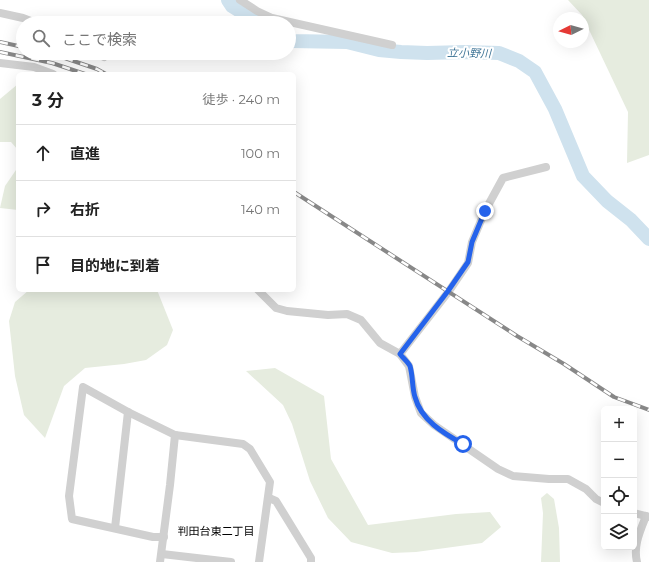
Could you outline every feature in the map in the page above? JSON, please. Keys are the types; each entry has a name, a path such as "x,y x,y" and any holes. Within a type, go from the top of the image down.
{"street":[{"path":"240,0 268,16"},
{"path":"0,13 16,16"},
{"path":"296,23 392,45"},
{"path":"0,63 34,67 48,72"},
{"path":"400,354 468,262 472,242 485,211 503,178 546,167"},
{"path":"260,292 276,308 287,311 328,316 347,314 361,320 380,343 400,354 410,366 415,397 421,413 434,425 498,469 514,476 568,479 586,488 596,499 601,502"},
{"path":"164,537 72,519 69,496 83,387 128,412 175,435 243,444 250,449 270,482 260,562"},
{"path":"115,528 128,412"},
{"path":"175,435 161,558 231,562"},
{"path":"269,498 276,501 312,558 311,562"},
{"path":"637,514 647,516 637,544 635,554 637,562"}],"shaded area":[{"path":"568,0 649,0 649,155 627,163 628,112 589,30 589,12 579,12"},
{"path":"16,86 16,148 11,142 0,142 0,99"},
{"path":"16,170 16,210 0,208 5,186"},
{"path":"27,292 158,292 173,330 167,345 146,360 85,368 64,386 45,438 24,415 15,376 9,321 15,302"},
{"path":"275,368 324,396 331,459 368,525 456,514 490,512 501,527 482,543 416,552 392,553 351,542 328,518 310,481 292,424 283,405 246,371"},
{"path":"547,493 554,499 559,528 560,562 541,562 543,513 541,498"}],"waterway":[{"name":"立小野川","path":"228,0 232,6 248,16"},
{"name":"立小野川","path":"296,41 347,42 379,50 401,52 499,53 519,61 535,72 555,109 583,176 607,201 631,220 649,239"}],"railway":[{"path":"0,42 16,45"},
{"path":"0,52 16,55"},
{"path":"38,60 79,72"},
{"path":"71,60 102,72"},
{"path":"296,193 614,397 649,410"}],"district":[{"name":"判田台東二丁目","path":"216,531"}],"route":[{"path":"463,444 450,437 421,413 415,397 410,366 400,354 468,262 471,254 472,242 485,211"}]}
